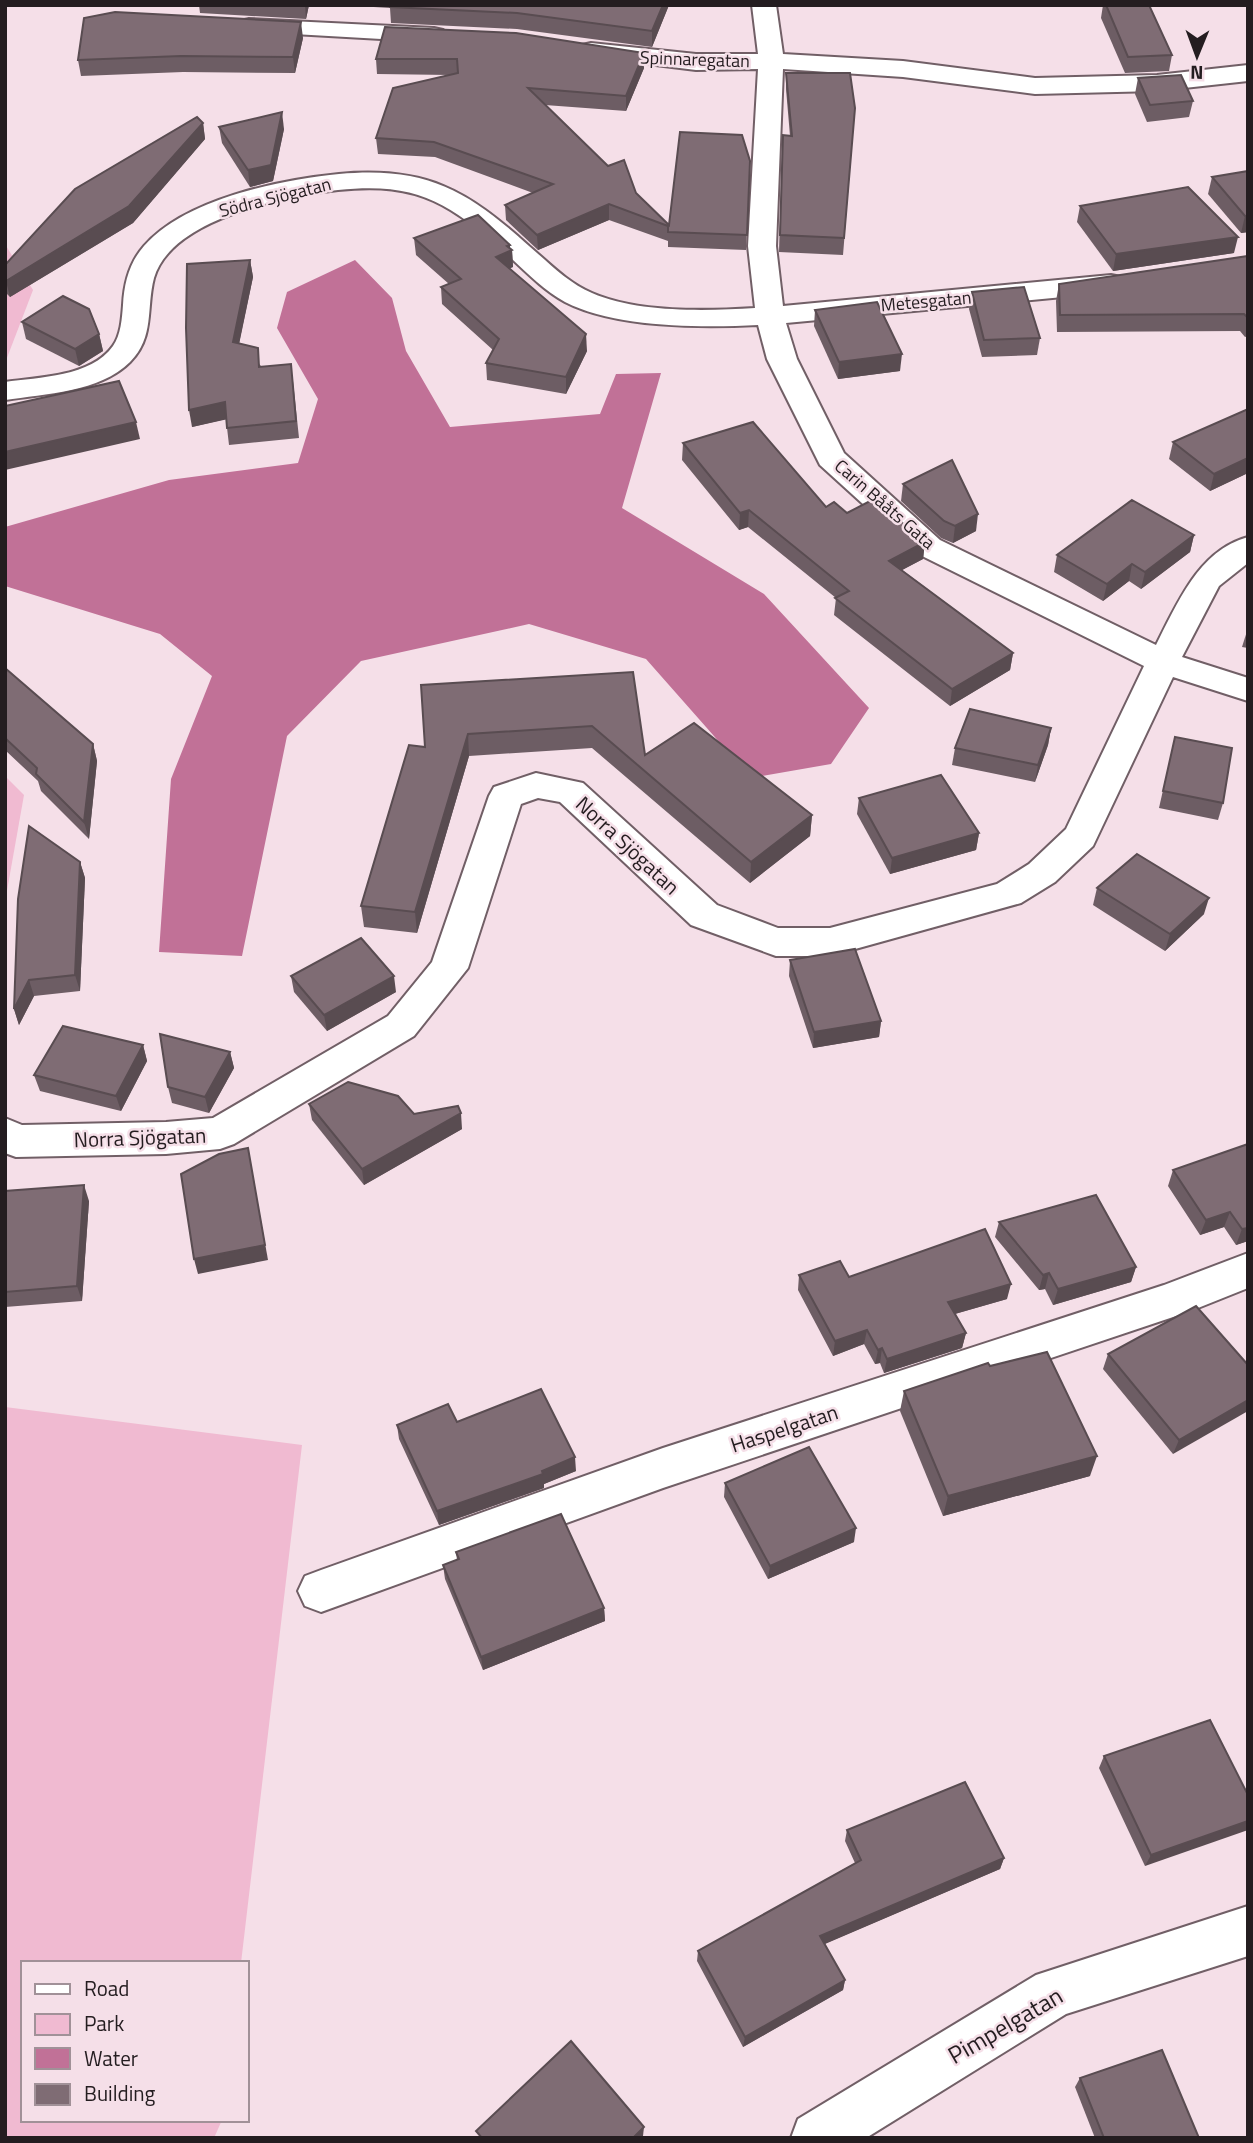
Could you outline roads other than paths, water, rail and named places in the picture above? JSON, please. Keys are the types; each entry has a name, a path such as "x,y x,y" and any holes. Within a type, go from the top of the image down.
{"street":[{"name":"Carin Bååts Gata","path":"764,5 771,61 762,246 770,315 782,359 831,458 929,547 1163,662 1248,690"},
{"path":"223,24 452,36"},
{"name":"Spinnaregatan","path":"571,47 696,62 771,61 903,69 1035,86 1157,83 1248,74"},
{"name":"Södra Sjögatan","path":"5,391 79,377 120,356 131,342 139,302 141,272 163,242 182,228 218,209 328,183 390,181 420,186 460,201 553,282 589,302 660,314 699,317 770,315"},
{"name":"Metesgatan","path":"770,315 1076,288 1142,278"},
{"path":"1163,662 1206,580 1248,547"},
{"name":"Norra Sjögatan","path":"5,1134 16,1141 166,1138 220,1133 401,1026 449,968 506,796 536,785 571,792 704,915 776,942 830,942 1008,894 1042,873 1080,837 1163,662"},
{"name":"Haspelgatan","path":"321,1591 663,1468 1173,1300 1248,1270"},
{"name":"Pimpelgatan","path":"817,2138 1054,1993 1248,1931"}],"water":[{"path":"355,260 392,298 406,351 450,427 600,414 616,374 661,373 622,508 764,594 869,708 831,764 751,778 646,659 529,624 361,661 287,736 242,956 159,952 171,779 212,676 160,634 5,586 5,527 169,480 298,463 318,399 277,328 287,292"}]}
